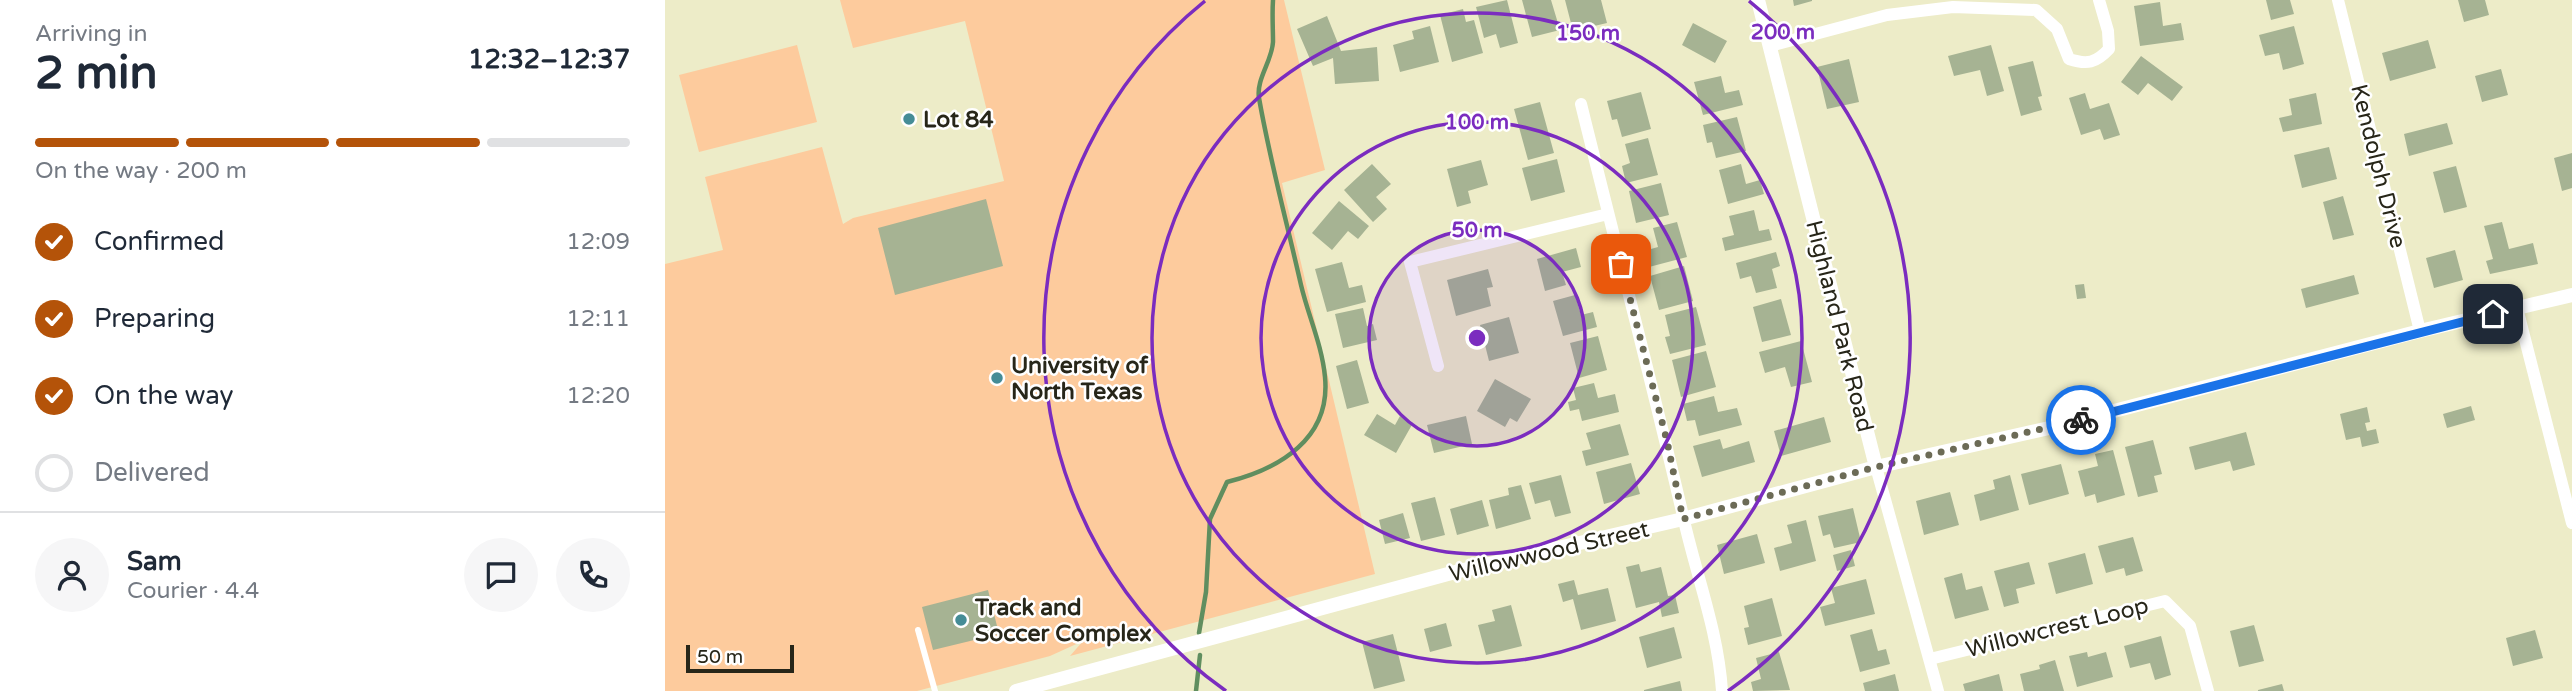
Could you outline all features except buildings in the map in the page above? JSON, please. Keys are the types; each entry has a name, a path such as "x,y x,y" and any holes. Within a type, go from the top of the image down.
{"street":[{"name":"Highland Park Road","path":"1758,0 1876,467 1938,691"},
{"path":"1770,46 1887,15 1953,7 2039,5 2057,29 2069,59 2085,64 2098,60 2109,49 2108,31 2099,0"},
{"name":"Kendolph Drive","path":"2338,0 2420,331"},
{"path":"1581,104 1667,441 1683,519 1711,616 1722,691"},
{"path":"1438,366 1410,262 1608,214"},
{"name":"Willowwood Street","path":"1016,691 1459,571 1683,519 1876,467 2049,428 2420,331 2572,295"},
{"path":"2517,308 2572,523"},
{"name":"Willowcrest Loop","path":"1930,659 2165,601 2190,626 2208,691"}],"lane":[{"path":"918,629 935,691"}],"shaded area":[{"name":"University of North Texas","path":"840,0 1284,0 1325,170 1282,183 1375,574 1070,656 1083,641 1050,656 917,691 665,691 665,264 723,250 705,177 822,147 843,224 853,218 1004,181 965,21 853,48"},
{"path":"797,45 817,122 699,152 679,75"}],"waterway":[{"path":"1199,633 1206,592 1210,519 1227,482 1265,469 1298,448 1320,418 1325,399 1321,353 1301,285 1259,98 1260,84 1272,49 1273,0"},
{"path":"1196,691 1200,655"}],"way so far":[{"path":"1621,264 1667,441 1683,519 1876,467 2081,420"}],"place":[{"name":"Lot 84","path":"909,119"},
{"name":"University of North Texas","path":"997,378"},
{"name":"Track and Soccer Complex","path":"961,620"}],"route":[{"path":"2081,420 2493,314"}]}
